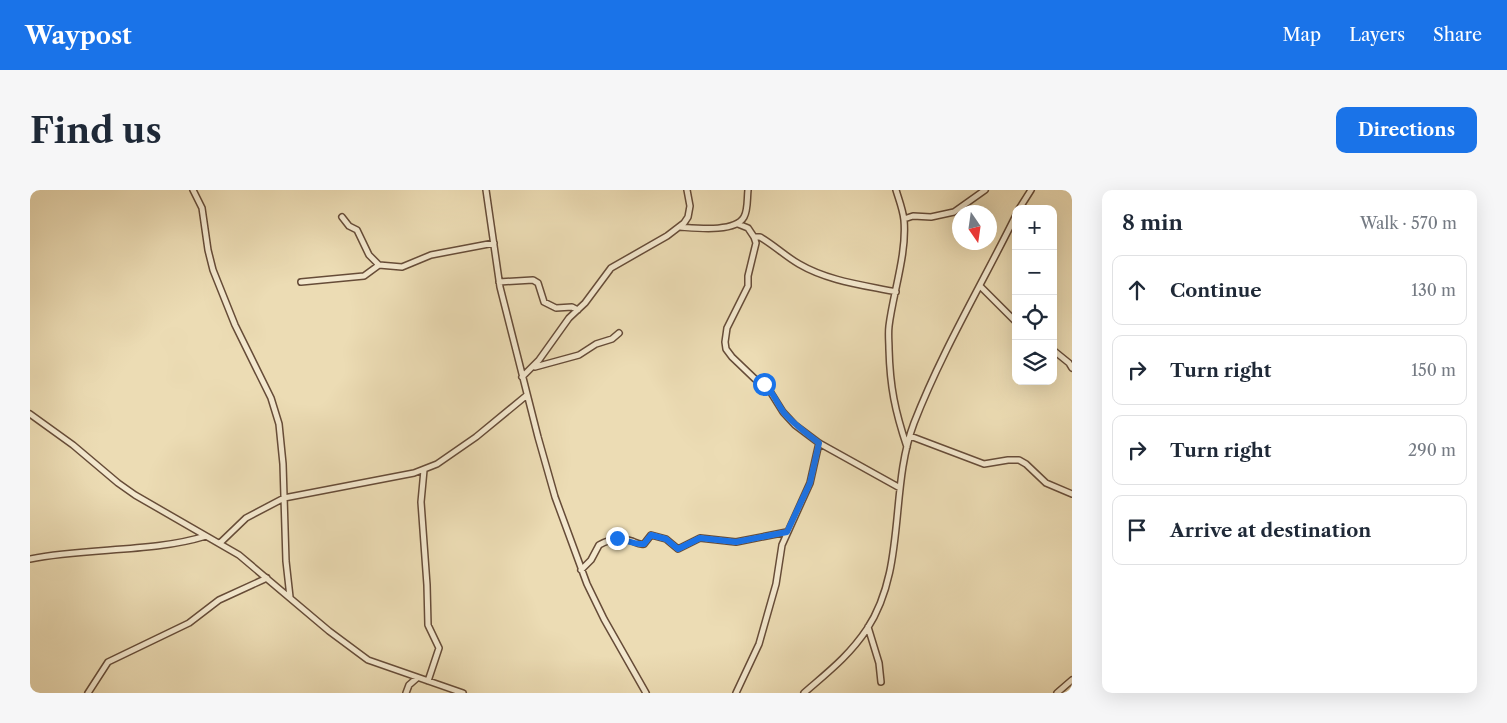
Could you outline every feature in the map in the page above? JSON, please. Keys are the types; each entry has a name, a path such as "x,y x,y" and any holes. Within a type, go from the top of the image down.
{"street":[{"path":"192,190 202,208 208,250 223,295 243,343 271,398 280,434 286,561 290,597"},
{"path":"486,190 499,282 522,377 555,496 581,570 604,619 646,693"},
{"path":"522,377 534,367 569,318 578,310 611,268 680,227 688,217 690,206 687,190"},
{"path":"748,190 744,216 756,243 748,276 748,286 727,328 726,349 755,379 768,388 783,412 796,425 819,443 900,488"},
{"path":"896,190 904,219 904,232 896,292 888,328 889,372 891,391 907,448"},
{"path":"904,219 913,216 931,217 954,212 986,190"},
{"path":"1021,205 1030,191 1023,190"},
{"path":"680,227 711,228 735,226 744,216"},
{"path":"342,217 349,226 357,230 369,255 379,265 402,267 431,255 494,243"},
{"path":"804,693 844,659 868,627 879,605 887,580 895,540 900,488 907,448 914,424 947,349 1012,223"},
{"path":"738,224 748,228"},
{"path":"754,237 760,237 800,265 825,276 896,292"},
{"path":"301,282 364,276 379,265"},
{"path":"499,282 533,280 538,283 544,302 556,308 572,307 578,310"},
{"path":"980,286 1012,318"},
{"path":"534,367 580,355 596,344 612,339 618,333"},
{"path":"1057,353 1072,368"},
{"path":"220,543 246,518 284,498 350,484 375,481 424,470 437,464 476,437 527,395"},
{"path":"30,414 73,445 101,470 135,495 239,555 329,631 368,660 463,693"},
{"path":"910,436 984,464 1019,460 1046,483 1072,494"},
{"path":"736,693 759,644 776,584 782,545 810,483 819,443"},
{"path":"424,470 421,502 428,585 428,625 439,648 428,681"},
{"path":"581,570 591,560 599,545 617,538 644,544 651,535 666,539 678,549 700,538 736,542 787,532"},
{"path":"30,560 54,555 193,540 206,536"},
{"path":"88,693 108,662 189,623 219,600 267,578"},
{"path":"868,627 879,663 881,682"},
{"path":"406,693 409,685 417,678"},
{"path":"1057,693 1072,680"}],"route":[{"path":"617,538 644,544 651,535 666,539 674,547 680,549 700,538 736,542 787,532 810,483 819,443 783,412 764,384"}]}
